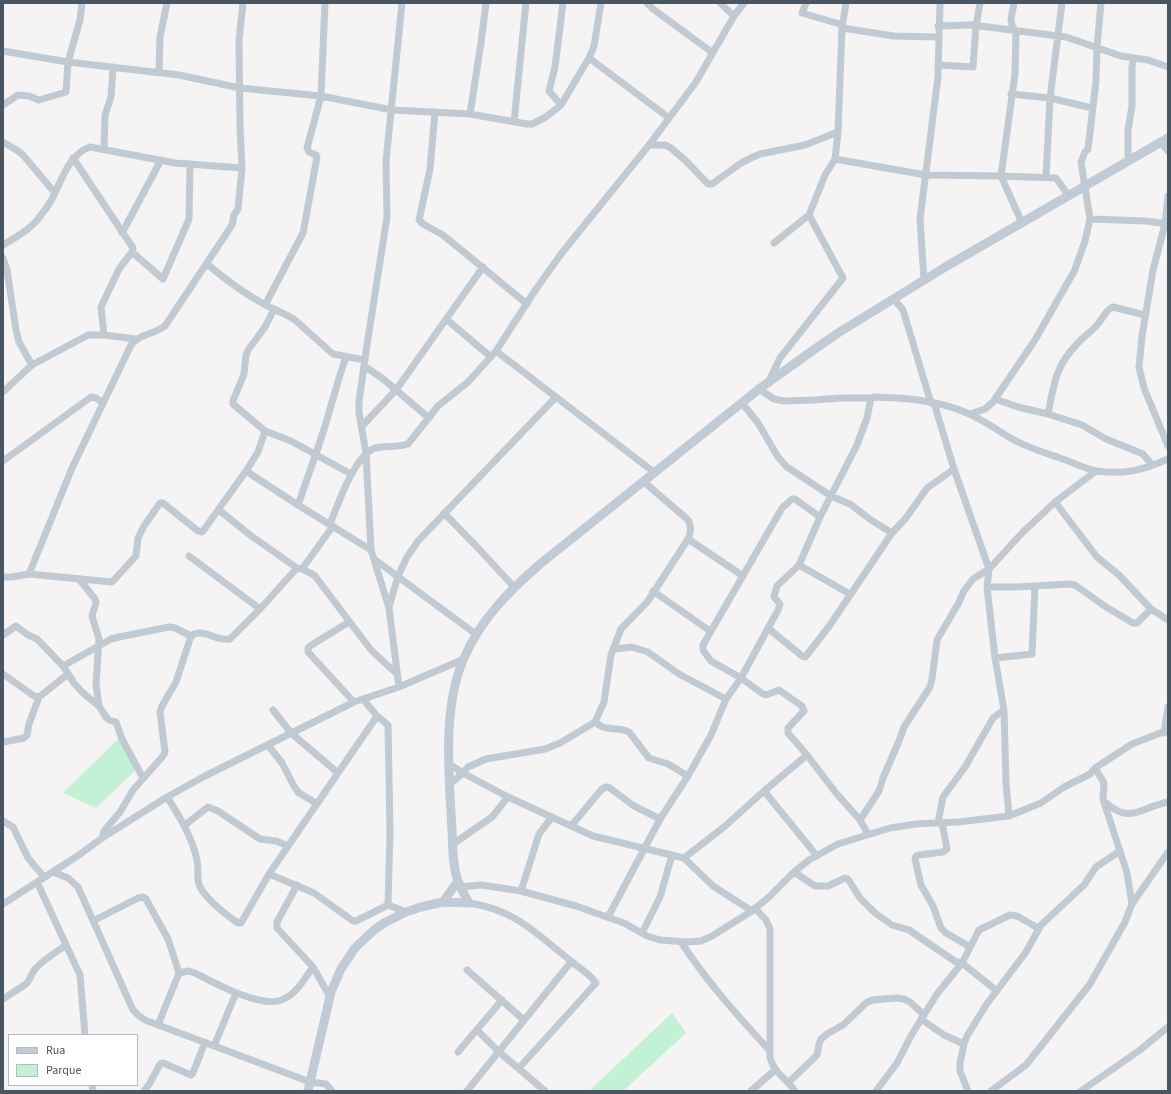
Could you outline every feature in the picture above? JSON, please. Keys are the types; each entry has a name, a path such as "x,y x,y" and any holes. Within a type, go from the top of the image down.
{"street":[{"path":"3,105 18,95 29,96 39,100 66,92 68,62 80,20 82,3"},
{"path":"159,72 160,37 167,3"},
{"path":"29,574 72,468 131,345 136,339 143,335 157,332 165,326 232,226 234,216 238,209 242,168 239,40 243,3"},
{"path":"265,305 304,228 317,157 309,152 307,148 321,96 325,3"},
{"path":"399,687 389,608 371,550 366,453 359,413 359,401 387,217 386,161 402,3"},
{"path":"470,114 486,3"},
{"path":"514,122 526,3"},
{"path":"561,105 549,91 555,67 563,3"},
{"path":"3,51 68,62 159,72 191,77 240,88 321,96 392,110 470,114 532,124 546,117 561,105 589,58 596,40 601,3"},
{"path":"647,3 713,53"},
{"path":"720,3 734,16"},
{"path":"102,838 104,831 116,817 133,790 164,756 165,752 160,712 176,682 191,636 200,632 224,640 230,639 299,568 331,525 351,474 366,453 385,446 403,446 408,444 438,406 468,382 491,357 526,304 562,254 649,145 696,82 734,16 744,3"},
{"path":"806,3 802,14 843,26 894,36 938,37"},
{"path":"774,243 808,215 835,159 838,132 843,26 846,3"},
{"path":"924,280 920,218 938,77 938,26 940,3"},
{"path":"938,65 973,67 976,26 980,3"},
{"path":"1014,3 1011,19 1012,25 1016,32 1015,74 1011,94 1001,176 1022,223"},
{"path":"1046,177 1050,98 1062,3"},
{"path":"970,414 990,406 1035,340 1068,282 1082,247 1090,219 1082,162 1085,152 1088,149 1096,81 1101,3"},
{"path":"938,26 976,26 1057,36 1097,47 1121,56 1148,60 1168,67"},
{"path":"589,58 669,118"},
{"path":"1128,162 1128,130 1132,106 1132,66 1134,58"},
{"path":"104,149 104,116 111,97 113,67"},
{"path":"1011,94 1050,98 1092,108"},
{"path":"435,112 430,169 419,220 420,223 443,235 526,304"},
{"path":"649,145 671,148 708,184 712,184 741,163 755,156 805,145 838,132"},
{"path":"469,903 459,884 454,858 449,764 451,708 456,682 464,659 477,634 490,614 514,587 540,564 759,389 838,333 924,280 1165,140 1168,151"},
{"path":"3,142 23,155 55,193"},
{"path":"3,245 21,234 37,220 52,199 73,158 83,150 90,147 161,160 242,168"},
{"path":"73,158 133,248 132,252 119,269 101,307 104,335"},
{"path":"835,159 926,175 1056,178 1069,196"},
{"path":"122,233 161,160"},
{"path":"132,252 163,279 189,219 190,164"},
{"path":"1168,196 1166,224 1153,270 1142,336 1139,367 1144,388 1168,446"},
{"path":"768,383 776,365 784,353 843,278 808,215"},
{"path":"1090,219 1146,221 1166,224"},
{"path":"3,258 7,270 19,342 32,365"},
{"path":"207,264 230,283 265,305 295,320 333,354 365,363 429,418"},
{"path":"362,426 396,390 483,267"},
{"path":"894,298 903,310 954,469 989,569 987,587 995,658 1004,710 1008,816"},
{"path":"1048,414 1055,378 1059,369 1074,347 1098,324 1109,309 1113,307 1146,315"},
{"path":"274,309 265,327 246,355 244,374 233,400 235,407 251,417 265,431 291,441 351,474"},
{"path":"446,319 491,357"},
{"path":"3,392 32,365 88,335 104,335 136,339"},
{"path":"496,351 655,473"},
{"path":"298,505 316,456 346,357"},
{"path":"759,389 774,399 784,401 874,397 904,398 933,403 970,414 981,419 1025,446 1096,471 1115,473 1128,472 1168,459"},
{"path":"3,461 91,397 96,398 103,403"},
{"path":"389,608 398,576 407,557 418,540 556,397"},
{"path":"608,917 660,819 688,776 711,735 726,699 741,678 779,607 780,604 774,596 777,586 799,565 820,517 857,445 867,418 871,398"},
{"path":"995,398 1018,407 1048,414 1082,425 1106,439 1137,451 1148,458 1152,465"},
{"path":"742,403 763,430 782,462 787,467 831,496 850,504 870,520 892,533"},
{"path":"3,577 29,574 112,582 136,556 138,538 144,526 160,503 163,503 200,532 246,471 258,452 265,431"},
{"path":"768,628 804,657 830,625 892,533 906,518 927,488 954,469"},
{"path":"246,471 371,550"},
{"path":"860,820 879,791 904,727 930,688 937,640 940,632 968,585 973,579 989,569 1023,532 1054,502 1096,471"},
{"path":"450,784 468,767 486,759 545,750 560,743 595,722 604,702 610,664 621,629 648,601 653,591 688,539 691,530 690,523 687,518 644,482"},
{"path":"820,517 795,499 792,499 782,508 710,631 703,645 703,650 711,661 741,678 766,695 778,690 802,706 804,711 788,728 788,733 836,793 860,820 868,834"},
{"path":"1054,502 1097,558 1119,575 1151,609 1168,620"},
{"path":"218,510 250,535 299,568 308,571 315,576 371,650 397,674"},
{"path":"444,513 514,587"},
{"path":"688,539 743,576"},
{"path":"189,556 260,609"},
{"path":"374,558 477,634"},
{"path":"799,565 850,594"},
{"path":"79,579 95,599 96,603 92,616 99,639 96,684 99,706"},
{"path":"987,587 1069,584 1075,586 1106,608 1133,623 1140,621 1151,609"},
{"path":"995,658 1030,656 1032,654 1035,586"},
{"path":"653,591 710,631"},
{"path":"349,622 310,646 308,648 308,652 354,702"},
{"path":"3,635 16,626 28,635 37,639 63,666 83,693 99,706 109,720 116,722 122,739 143,778"},
{"path":"63,666 98,646 119,637 161,628 175,628 191,636"},
{"path":"614,649 632,647 648,652 679,674 726,699"},
{"path":"3,904 102,838 167,797 205,776 354,702 399,687 464,659"},
{"path":"3,674 34,696 39,697"},
{"path":"3,742 24,738 27,735 29,724 39,697 68,674"},
{"path":"364,699 377,716 388,725 390,832 388,906"},
{"path":"459,884 481,885 521,891 576,906 624,923 642,933 660,940 681,942 701,941 712,936 753,909 769,897 794,872 816,856 838,844 890,828 916,824 958,822 1008,816 1041,803 1064,787 1090,774 1095,768 1139,740 1166,732 1168,707"},
{"path":"273,710 291,732 338,772"},
{"path":"970,947 946,933 941,928 933,906 921,885 915,859 919,854 943,852 947,849 940,823 943,797 965,767 993,718 1004,710"},
{"path":"167,797 185,825 197,859 200,887 220,909 238,923 242,923 269,874 377,716"},
{"path":"595,722 606,729 625,730 629,732 649,758 668,764 688,776"},
{"path":"268,745 282,762 299,793 316,804"},
{"path":"684,858 724,827 807,755"},
{"path":"449,764 508,797 601,839 684,858 714,886 753,909 766,920 770,929 770,1058 775,1070 789,1082 795,1091"},
{"path":"1095,768 1104,783 1103,800 1129,881 1132,904"},
{"path":"571,826 602,789 606,787 610,788 634,806 660,819"},
{"path":"764,791 816,856"},
{"path":"453,844 492,817 508,797"},
{"path":"1103,800 1116,811 1122,813 1142,812 1168,802"},
{"path":"185,825 208,807 218,811 260,839 276,841 288,846"},
{"path":"116,817 123,825"},
{"path":"521,891 539,834 552,817"},
{"path":"3,821 13,827 28,858 44,878"},
{"path":"968,1091 960,1071 960,1063 967,1036 986,1005 1026,952 1038,928 1084,885 1096,867 1120,852"},
{"path":"992,1091 1026,1065 1090,984 1126,922 1132,904 1168,852"},
{"path":"642,933 660,897 672,855"},
{"path":"53,872 68,878 78,887 138,1016 205,1042 309,1087 326,1084 332,1091"},
{"path":"794,872 815,886 828,886 846,878 848,879 866,906 892,925 909,930 956,962 962,963 997,991"},
{"path":"269,874 314,893 356,922 388,906 406,912"},
{"path":"37,882 80,975 85,1034"},
{"path":"444,902 459,884"},
{"path":"297,885 277,922 277,928 313,967 330,998"},
{"path":"93,921 138,898 143,897 146,899 168,939 179,973 158,1025"},
{"path":"309,1087 330,998 340,969 355,948 384,922 421,907 444,902 469,903 495,909 510,915 524,923 571,962 593,978 596,983 520,1068"},
{"path":"876,1091 897,1063 936,994 962,963 979,930 1010,915 1017,916 1038,928"},
{"path":"681,942 727,1004 770,1052"},
{"path":"3,999 30,981 32,971 37,966 66,945"},
{"path":"467,1091 571,962"},
{"path":"179,973 188,971 236,993 260,1001 278,1002 297,989 313,967"},
{"path":"467,970 524,1020"},
{"path":"214,1046 236,993"},
{"path":"789,1082 817,1055 821,1039 843,1025 866,1003 872,1000 897,998 904,999 910,1002 922,1017 944,1035 964,1044"},
{"path":"458,1052 502,1000"},
{"path":"1081,1091 1140,1050 1168,1027"},
{"path":"477,1030 498,1051 520,1068 545,1091"},
{"path":"144,1091 160,1064 163,1063 191,1075 205,1042"},
{"path":"751,1091 775,1070"}],"green space":[{"path":"118,739 138,768 96,808 63,793"},
{"path":"672,1013 686,1033 623,1091 589,1091"}]}
